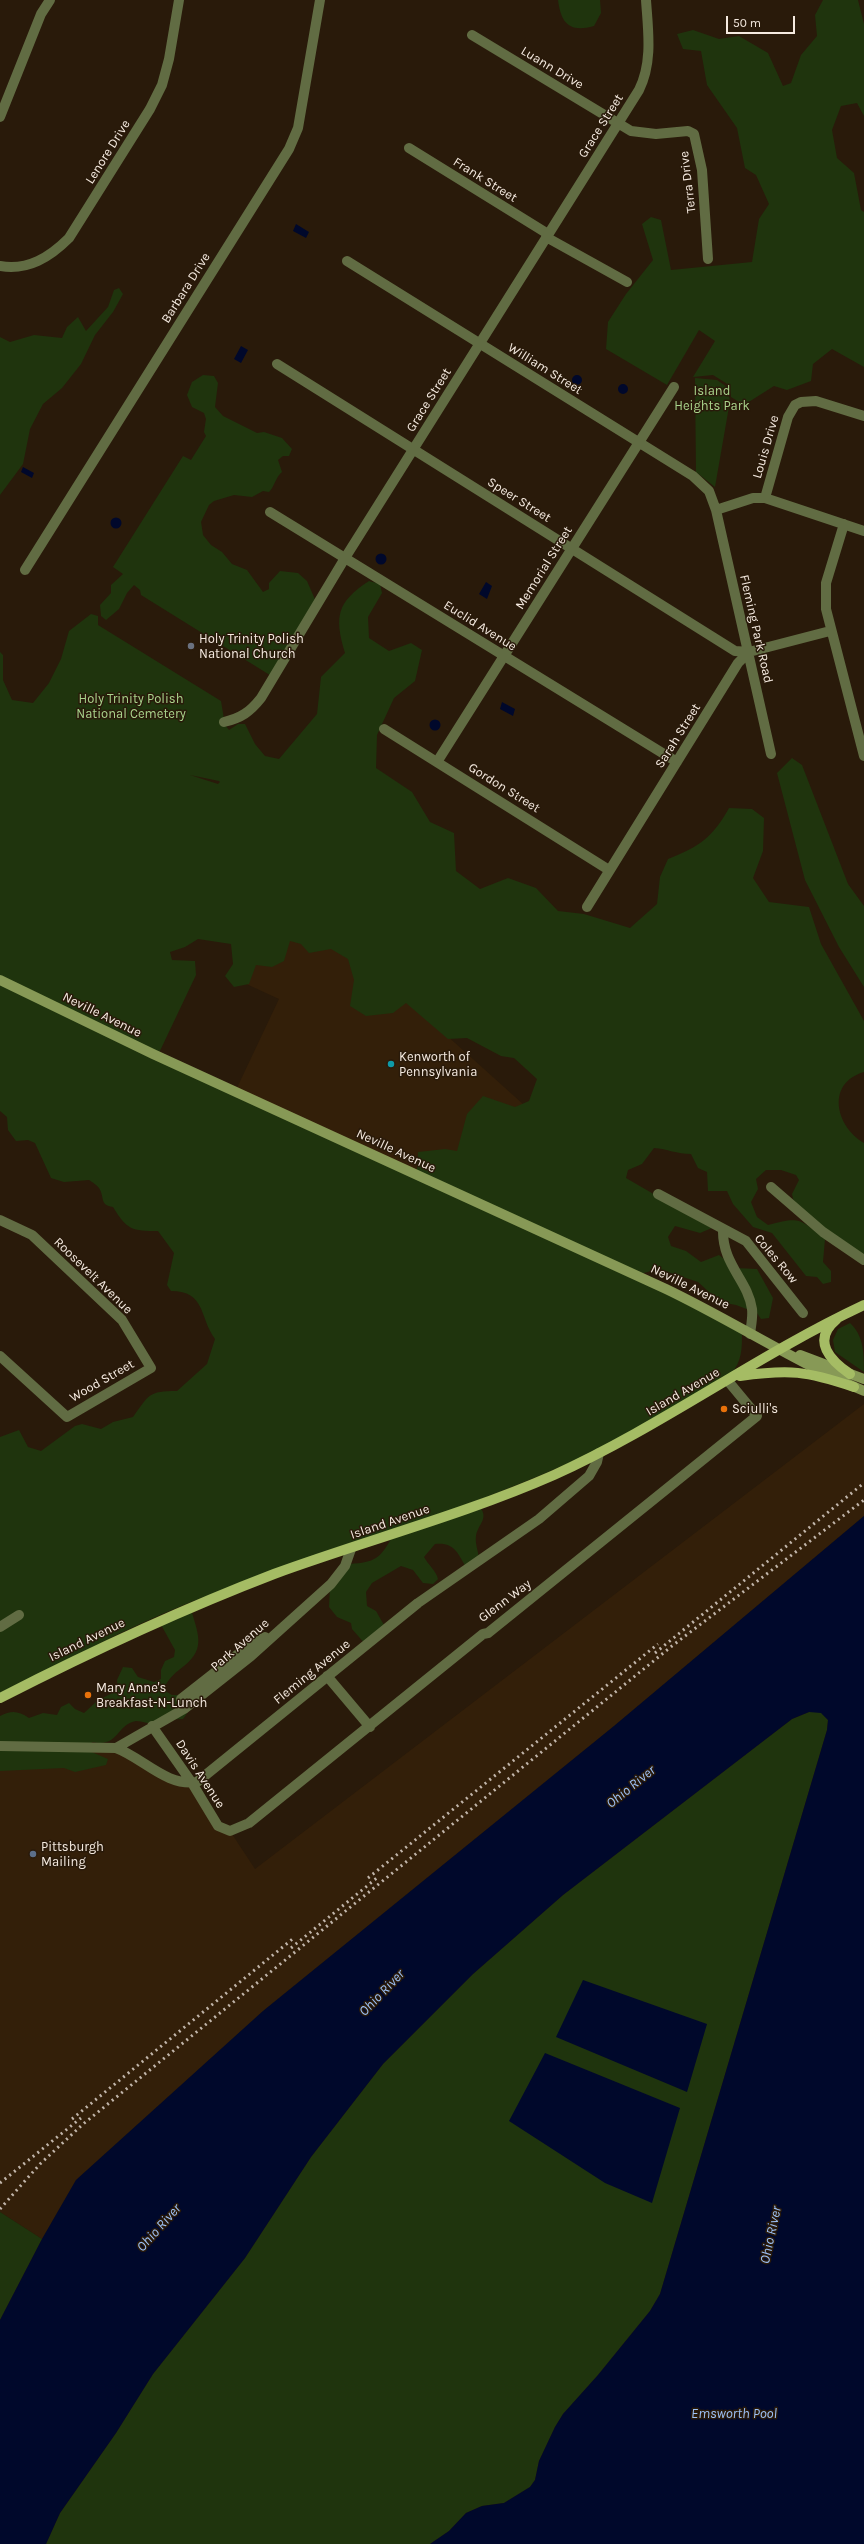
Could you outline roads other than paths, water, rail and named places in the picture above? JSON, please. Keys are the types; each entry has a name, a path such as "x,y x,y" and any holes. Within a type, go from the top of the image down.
{"main road":[{"name":"Island Avenue","path":"0,1698 89,1653 179,1611 277,1573 471,1508 552,1476 599,1453 778,1351 864,1305"},
{"path":"843,1315 832,1324 825,1344 832,1360 850,1374"},
{"path":"732,1378 793,1371 817,1375 854,1387"}],"street":[{"path":"0,117 41,14 50,0"},
{"name":"Lenore Drive","path":"0,266 10,268 35,264 55,251 69,238 150,109 162,85 169,59 179,0"},
{"name":"Barbara Drive","path":"24,570 289,149 298,128 320,0"},
{"name":"Grace Street","path":"224,722 241,718 251,711 261,698 345,558 618,124 644,78 648,62 646,0"},
{"name":"Luann Drive","path":"472,35 618,124"},
{"name":"Terra Drive","path":"618,124 632,131 644,134 688,131 694,134 702,170 708,259"},
{"name":"Frank Street","path":"409,148 547,236 626,282"},
{"name":"William Street","path":"347,261 639,442 702,483 709,491 716,510"},
{"name":"Speer Street","path":"277,364 735,651 749,652"},
{"name":"Memorial Street","path":"437,762 674,387"},
{"name":"Louis Drive","path":"765,498 788,417 795,405 802,402 816,401 864,416"},
{"path":"716,510 753,498 765,498 864,531"},
{"name":"Fleming Park Road","path":"716,510 771,754"},
{"name":"Euclid Avenue","path":"270,512 677,762"},
{"path":"844,524 826,583 826,608 830,631 864,756"},
{"path":"749,652 830,631"},
{"name":"Sarah Street","path":"587,907 738,663 749,652"},
{"name":"Gordon Street","path":"384,729 610,870"},
{"name":"Neville Avenue","path":"0,980 153,1054 666,1289 718,1314 778,1351 864,1391"},
{"path":"771,1187 823,1232 864,1260"},
{"name":"Coles Row","path":"658,1194 746,1241 753,1247 803,1313"},
{"name":"Roosevelt Avenue","path":"0,1220 32,1235 122,1320 151,1368"},
{"path":"722,1229 722,1243 726,1255 751,1305 750,1334"},
{"path":"778,1351 800,1355 864,1379"},
{"name":"Wood Street","path":"0,1356 67,1417 151,1368"},
{"name":"Glenn Way","path":"230,1831 239,1828 266,1810 757,1416 732,1378"},
{"name":"Fleming Avenue","path":"192,1783 203,1778 418,1603 539,1519 589,1476 599,1453"},
{"name":"Park Avenue","path":"116,1748 184,1709 252,1656 281,1627 331,1584 345,1566 351,1549"},
{"path":"0,1627 19,1615"},
{"name":"Park Avenue","path":"181,1699 246,1648 281,1627"},
{"path":"327,1676 370,1727"},
{"name":"Davis Avenue","path":"152,1726 192,1783 218,1826 230,1831"},
{"path":"0,1746 116,1748 133,1756 168,1777 180,1782 192,1783"}],"water":[{"path":"296,224 309,232 306,238 293,231"},
{"path":"241,346 248,350 241,363 234,359"},
{"path":"575,375 579,375 581,376 581,384 575,385 572,382 572,378"},
{"path":"621,384 625,384 627,385 627,393 621,394 618,391 618,387"},
{"path":"23,467 34,473 32,478 21,472"},
{"path":"116,517 120,519 122,523 120,527 116,529 112,527 110,523 112,519"},
{"path":"379,554 383,554 385,555 385,563 379,564 376,561 376,557"},
{"path":"486,582 492,586 487,599 479,594"},
{"path":"502,702 515,709 513,716 500,709"},
{"path":"433,720 437,720 439,721 439,729 433,730 430,727 430,723"},
{"name":"Emsworth Pool","path":"864,1516 864,2544 430,2544 449,2531 466,2513 482,2506 504,2503 530,2487 535,2480 539,2461 555,2427 563,2414 598,2375 650,2311 660,2294 827,1730 828,1720 821,1713 809,1712 792,1719 563,1895 473,1974 383,2064 311,2157 245,2258 153,2374 116,2433 60,2513 46,2544 0,2544 0,2320 42,2239 76,2180 263,2011 614,1726"},
{"path":"583,1980 707,2024 687,2092 556,2037"},
{"path":"545,2053 680,2108 652,2203 605,2183 509,2121"}],"railway":[{"path":"655,1653 864,1483"},
{"path":"0,2209 40,2164 82,2125 672,1646 864,1500"},
{"path":"368,1878 658,1644"},
{"path":"291,1948 378,1877"},
{"path":"72,2119 295,1937"},
{"path":"0,2183 81,2118"}],"place":[{"name":"Holy Trinity Polish National Church","path":"191,646"},
{"name":"Kenworth of Pennsylvania","path":"391,1064"},
{"name":"Sciulli's","path":"724,1409"},
{"name":"Mary Anne's Breakfast-N-Lunch","path":"88,1695"},
{"name":"Pittsburgh Mailing","path":"33,1854"}],"park label":[{"name":"Island Heights Park","path":"712,398"},
{"name":"Holy Trinity Polish National Cemetery","path":"131,706"}],"water label":[{"name":"Ohio River","path":"631,1787"},
{"name":"Ohio River","path":"382,1993"},
{"name":"Ohio River","path":"159,2228"},
{"name":"Ohio River","path":"771,2235"}]}
